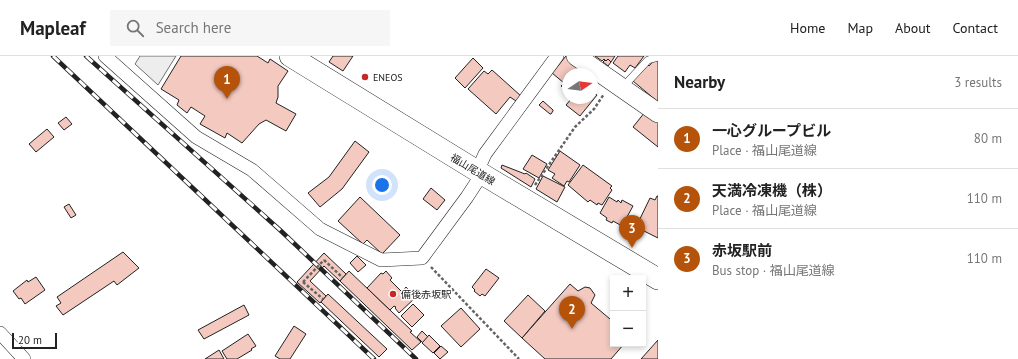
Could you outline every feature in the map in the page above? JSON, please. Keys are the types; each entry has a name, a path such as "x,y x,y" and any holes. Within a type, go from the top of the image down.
{"main road":[{"name":"福山尾道線","path":"290,56 482,174 658,279"},
{"path":"576,56 658,113"}],"street":[{"path":"105,56 196,137 252,170 320,229 381,260 422,258 467,198 482,174 480,165 485,154 557,56"},
{"path":"0,333 24,359"}],"lane":[{"path":"617,85 648,60 658,57"}],"path":[{"path":"525,199 575,127 617,85"},
{"path":"422,258 519,359"},
{"path":"323,299 303,282 324,260 343,278"}],"shaded area":[{"path":"140,56 176,56 158,85 135,64"}],"building":[{"path":"181,56 257,56 268,63 270,59 288,71 278,86 278,97 276,103 296,114 286,131 266,120 259,124 242,143 227,133 225,138 200,124 205,116 191,107 187,113 177,105 179,100 161,89"},
{"path":"333,56 353,56 343,71 329,62"},
{"path":"566,56 569,56 587,68 562,68 562,81 552,73"},
{"path":"595,56 615,56 611,62 608,59 606,61 604,59 602,61"},
{"path":"618,56 644,56 635,68 630,65 625,72 613,63"},
{"path":"657,57 658,102 633,81 647,64 649,66"},
{"path":"473,58 483,68 465,88 455,78"},
{"path":"608,59 611,62 608,66 603,62"},
{"path":"492,70 521,96 516,101 510,97 496,114 468,89 484,71 488,74"},
{"path":"543,101 553,110 551,114 539,105"},
{"path":"567,104 590,104 580,116 566,105"},
{"path":"645,112 658,122 658,147 633,127"},
{"path":"66,117 72,124 64,130 58,123"},
{"path":"47,129 54,137 36,152 29,144"},
{"path":"355,141 369,152 342,189 320,207 308,193 329,177"},
{"path":"560,151 580,165 569,182 567,181 564,186 552,178 555,174 548,170"},
{"path":"532,155 547,164 539,178 523,169"},
{"path":"502,165 525,174 526,173 535,179 531,187 501,168"},
{"path":"583,165 612,186 610,188 612,190 602,205 598,203 597,205 590,200 588,202 568,185"},
{"path":"543,176 565,187 557,202 536,189"},
{"path":"431,188 445,200 437,210 423,199"},
{"path":"657,196 658,238 636,227 650,198 655,200"},
{"path":"360,197 400,235 382,254 367,240 363,244 338,221"},
{"path":"609,197 617,202 618,200 621,203 622,200 633,206 622,226 613,221 612,223 606,220 607,218 600,213"},
{"path":"69,204 76,215 71,218 64,207"},
{"path":"123,252 139,268 117,285 114,281 63,315 56,306 61,303 57,297"},
{"path":"324,253 346,274 340,281 324,266 310,281 326,296 320,303 297,282"},
{"path":"357,256 366,265 358,272 350,263"},
{"path":"486,269 499,278 485,296 482,294 480,296 472,287"},
{"path":"349,271 412,331 410,332 421,342 412,350 340,281"},
{"name":"備後赤坂駅","path":"386,271 392,278 390,280 402,292 406,287 416,297 399,313 394,306 390,310 367,288 381,273 383,274"},
{"path":"36,277 45,290 25,304 13,291 27,280 28,282"},
{"path":"570,284 578,291 585,287 590,288 595,295 591,303 610,319 610,347 621,347 611,359 545,359 522,338"},
{"path":"328,294 387,349 379,357 321,302"},
{"path":"528,295 545,311 522,338 504,321"},
{"path":"413,304 424,315 412,327 401,316"},
{"path":"244,305 249,315 204,339 198,330"},
{"path":"461,308 480,329 461,347 441,326"},
{"path":"294,326 306,334 290,359 280,359 275,356"},
{"path":"422,331 428,337 423,343 417,337"},
{"path":"248,334 256,346 237,359 227,359 222,351"},
{"path":"429,335 440,346 433,353 422,343"},
{"path":"658,340 658,359 641,359"},
{"path":"441,346 448,352 440,359 434,353"},
{"path":"219,350 224,359 205,359"}],"railway":[{"path":"53,56 374,359"},
{"path":"86,56 280,230 416,359"}],"place":[{"name":"ENEOS","path":"365,77"},
{"name":"一心グループビル","path":"227,99"},
{"name":"赤坂駅前","path":"632,248"},
{"name":"備後赤坂駅","path":"393,294"},
{"name":"天満冷凍機（株）","path":"572,329"}]}
